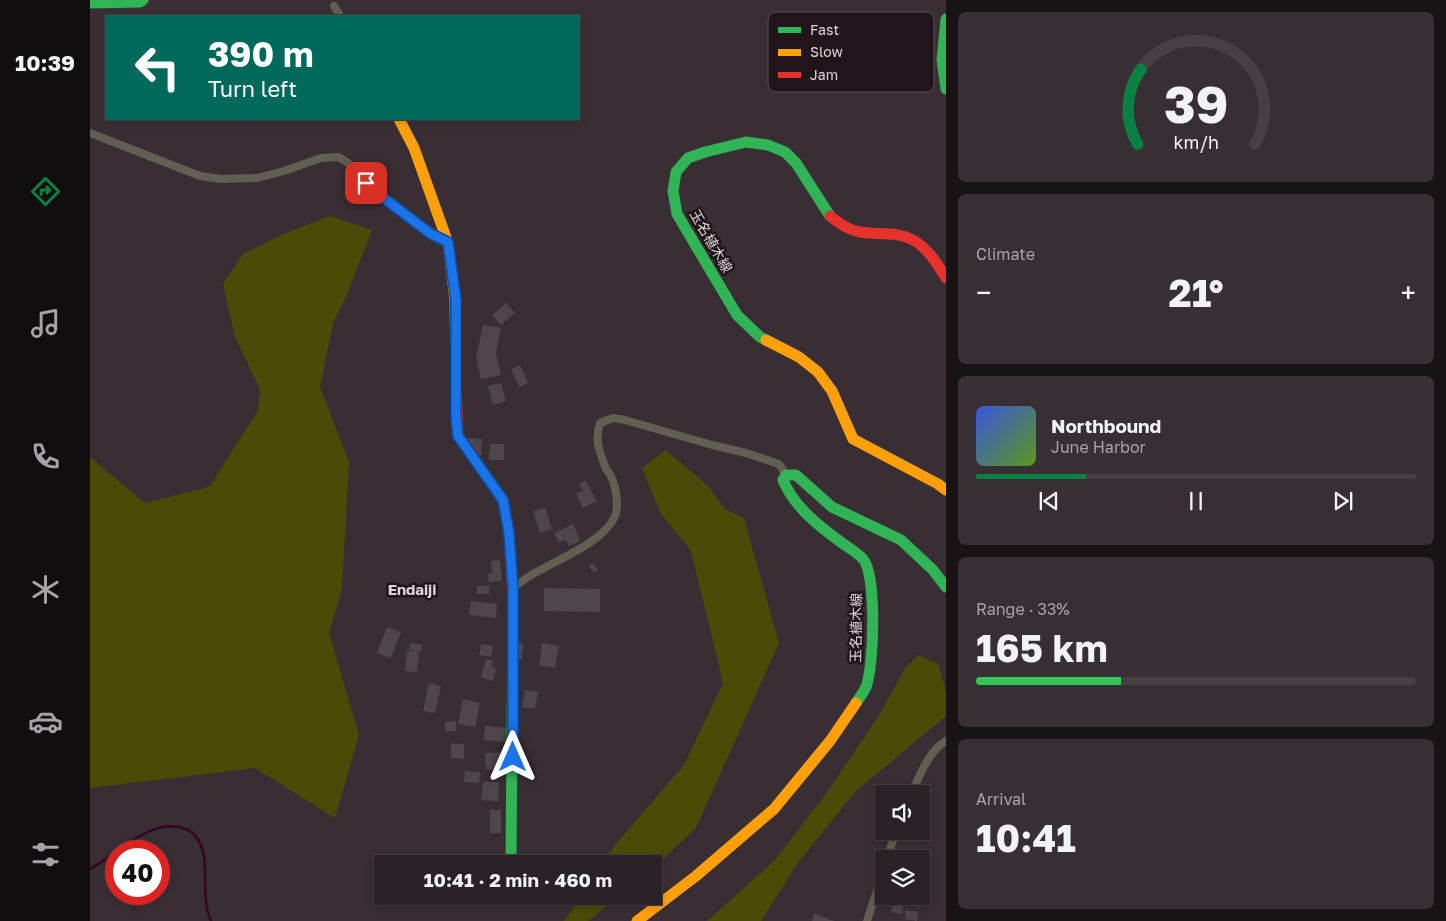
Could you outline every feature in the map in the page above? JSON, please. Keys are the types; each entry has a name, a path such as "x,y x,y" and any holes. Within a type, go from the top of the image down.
{"main road":[{"path":"90,3 140,2 144,0"},
{"path":"946,19 942,60 946,89"},
{"path":"400,120 414,148 448,242 456,299 456,417 458,436 503,500 509,533 513,588 511,855"},
{"name":"玉名植木線","path":"946,278 934,259 915,241 897,234 860,232 845,227 830,216 796,163 786,152 768,145 746,142 688,158 676,172 673,191 677,214 737,314 760,337 799,357 818,372 832,391 853,438 946,490"},
{"path":"786,476 796,475 832,507 901,540 933,570 946,587"},
{"name":"玉名植木線","path":"636,921 696,876 774,809 830,740 866,687 873,636 871,584 864,560 807,514 785,489 783,480 786,476"}],"street":[{"path":"334,6 339,15"},
{"path":"90,133 200,176 221,179 257,178 321,158 339,157 348,163 376,192 431,234 448,242"},
{"path":"513,588 605,531 615,517 617,507 616,489 597,444 597,432 600,423 613,418 625,420 746,453 779,464 786,476"},
{"path":"916,785 939,744 946,741"},
{"path":"867,921 875,897"}],"shaded area":[{"path":"330,216 372,230 346,297 333,323 320,387 349,462 342,589 329,633 359,735 335,818 255,768 90,788 90,457 145,503 209,487 258,411 260,390 234,334 223,284 243,254 281,235"},
{"path":"666,450 708,486 725,509 744,518 779,643 696,828 662,860 662,855 608,855 684,765 723,683 691,551 660,512 642,468"},
{"path":"918,655 938,664 946,691 946,716 855,792 797,864 761,921 707,921 775,860 825,795 878,717 906,667"},
{"path":"575,905 608,905 588,921 564,921"}],"building":[{"path":"506,303 515,313 501,325 492,315"},
{"path":"483,325 501,328 496,353 501,375 481,379 476,358"},
{"path":"520,365 528,383 519,387 511,369"},
{"path":"501,383 506,401 493,405 488,386"},
{"path":"464,438 482,439 481,455 470,455"},
{"path":"490,444 504,444 504,460 489,460"},
{"path":"585,480 597,501 583,508 576,494 583,491 579,484"},
{"path":"545,508 552,529 540,533 533,511"},
{"path":"573,524 580,541 569,546 565,539 559,543 554,533"},
{"path":"500,560 502,581 489,582 488,574 492,573 491,561"},
{"path":"592,563 598,569 595,573 589,567"},
{"path":"477,586 489,586 489,594 477,594"},
{"path":"544,588 600,589 600,612 544,611"},
{"path":"471,601 497,604 496,618 469,615"},
{"path":"387,627 401,632 391,658 377,653"},
{"path":"516,642 523,643 522,659 515,659"},
{"path":"410,643 422,645 421,652 409,650"},
{"path":"542,643 559,646 555,668 539,665"},
{"path":"481,644 493,646 491,657 479,655"},
{"path":"407,651 419,652 417,672 405,671"},
{"path":"486,659 493,661 492,667 496,668 493,681 481,677"},
{"path":"429,683 441,686 435,713 423,711"},
{"path":"525,690 538,692 535,709 522,707"},
{"path":"463,699 480,703 475,727 458,724"},
{"path":"456,721 456,731 445,731 445,722"},
{"path":"485,726 509,728 507,742 484,740"},
{"path":"451,743 464,744 464,759 451,758"},
{"path":"507,752 507,769 486,770 485,753"},
{"path":"465,771 480,772 479,783 464,782"},
{"path":"483,782 499,782 498,801 481,800"},
{"path":"490,810 501,810 501,833 490,833"},
{"path":"893,905 903,905 902,914 891,912"},
{"path":"906,910 918,912 917,921 905,919"},
{"path":"814,913 834,921 812,921"}],"waterway":[{"path":"90,869 135,838 147,832 173,826 186,829 196,837 203,852 205,889 211,921"}],"traffic: fast":[{"path":"90,3 140,2 143,0"},
{"path":"946,19 942,60 946,89"},
{"path":"766,340 760,337 737,315 677,214 673,191 676,172 688,158 705,152 746,142 768,145 785,152 796,163 830,216"},
{"path":"856,703 866,687 871,661 873,622 871,583 867,568 861,557 825,530 800,507 783,480 786,475 796,475 832,507 901,540 933,570 946,587"},
{"path":"511,855 513,601"}],"traffic: slow":[{"path":"400,120 414,148 448,243 455,299 456,382"},
{"path":"766,340 799,357 818,372 832,391 853,439 946,490"},
{"path":"637,921 696,876 774,809 830,741 856,703"}],"traffic: jam":[{"path":"830,216 852,230 867,233 894,234 913,240 928,252 946,278"},
{"path":"456,382 458,436 503,500 509,533 513,601"}],"district":[{"name":"Endaiji","path":"412,590"}],"route":[{"path":"366,183 431,234 448,242 456,299 456,417 458,436 503,500 509,533 513,588 513,757"}]}
